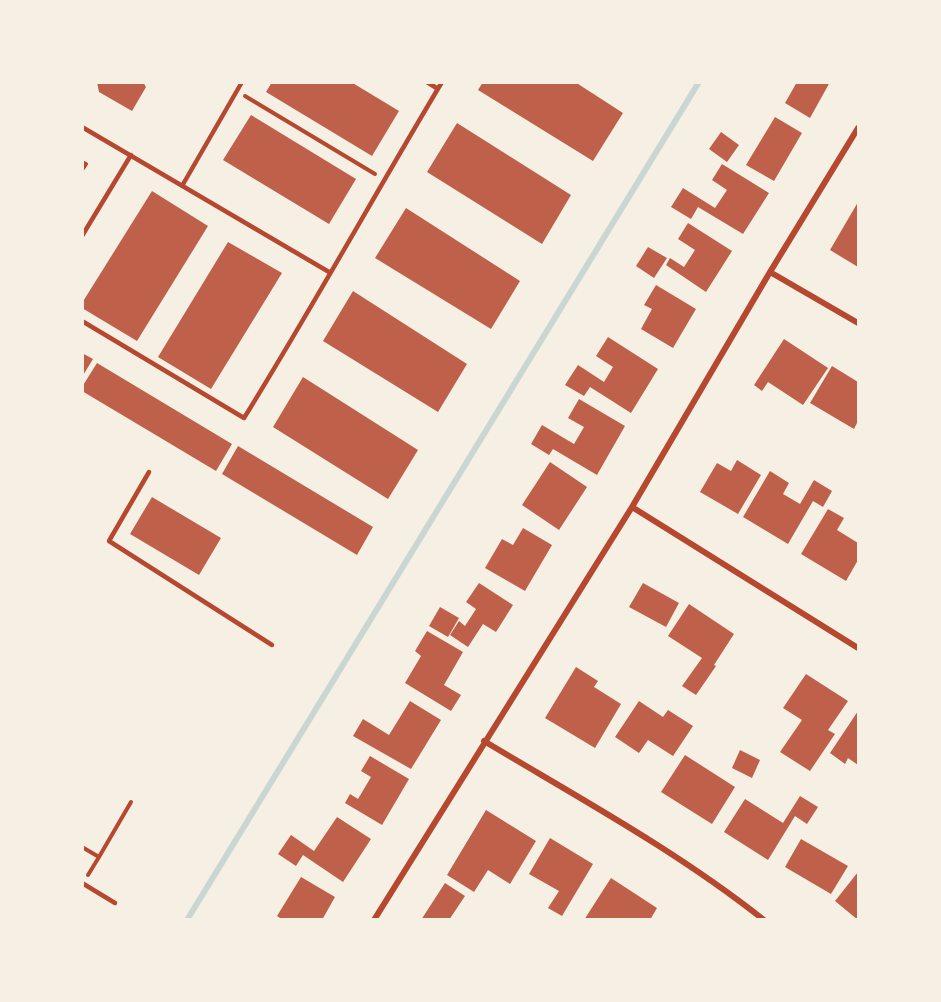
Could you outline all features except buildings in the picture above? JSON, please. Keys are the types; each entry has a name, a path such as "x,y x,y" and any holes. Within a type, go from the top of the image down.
{"street":[{"path":"374,920 632,507 770,272 858,128"},
{"path":"770,272 858,323"},
{"path":"632,507 858,648"},
{"path":"484,741 719,884 764,920"}],"lane":[{"path":"182,186 242,82"},
{"path":"427,82 438,89"},
{"path":"82,321 244,418 442,82"},
{"path":"82,127 329,272"},
{"path":"82,236 131,155"},
{"path":"149,472 110,541 272,645"},
{"path":"83,883 115,903"}],"path":[{"path":"237,91 384,179"},
{"path":"82,162 86,164 82,170"},
{"path":"83,883 132,802"},
{"path":"82,847 99,857"}],"waterway":[{"path":"187,920 699,82"}]}
